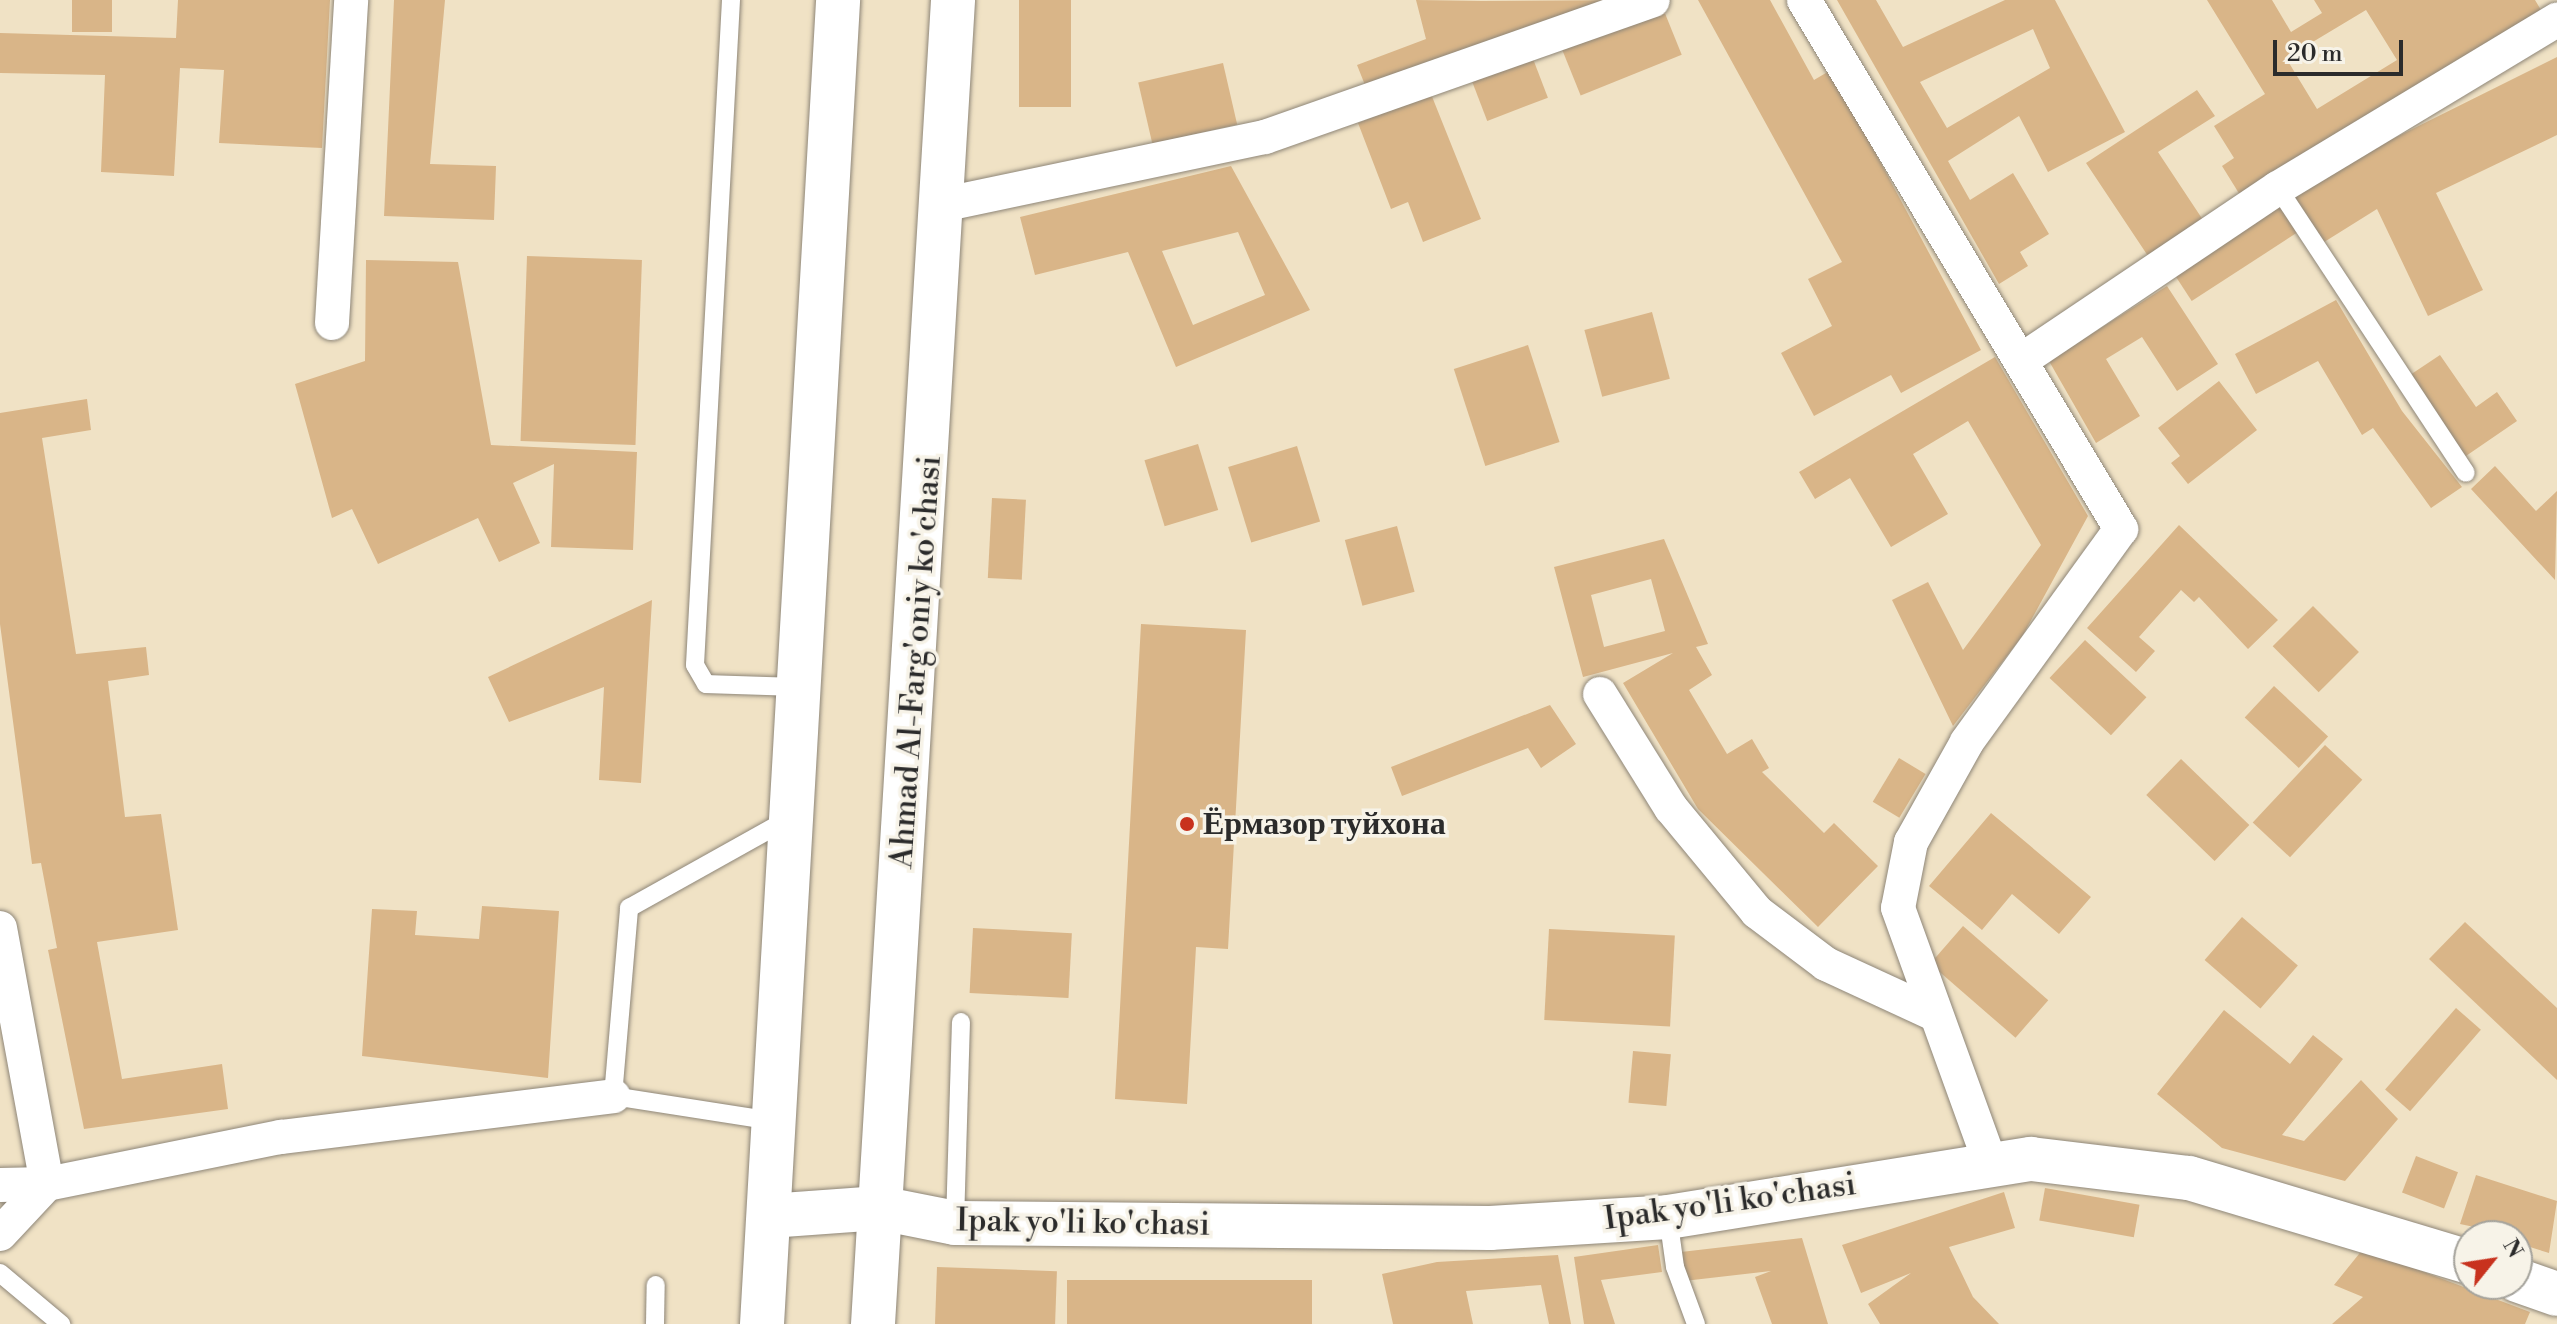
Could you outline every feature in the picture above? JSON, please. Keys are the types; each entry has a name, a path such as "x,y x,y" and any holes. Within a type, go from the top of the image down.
{"main road":[{"path":"762,1324 788,819 838,0"},
{"name":"Ahmad Al-Farg'oniy ko'chasi","path":"873,1324 946,204 953,0"},
{"name":"Ipak yo'li ko'chasi","path":"769,1216 880,1208 955,1223 1490,1228 1668,1217 1990,1162 2031,1159 2189,1178 2453,1257"},
{"path":"2533,1286 2557,1294"}],"street":[{"path":"332,323 351,0"},
{"path":"946,204 1265,137 1653,0"},
{"path":"1804,0 2121,529 1967,742 1911,842 1898,908 1990,1162"},
{"path":"2022,360 2278,188 2557,20"},
{"path":"1600,694 1671,808 1757,912 1826,964 1934,1014"},
{"path":"0,928 47,1184"},
{"path":"0,1185 47,1184 281,1137 613,1096"},
{"path":"0,1234 47,1184"}],"lane":[{"path":"731,0 695,665 706,684 796,687"},
{"path":"2278,188 2466,473"},
{"path":"773,1121 613,1096 629,908 788,819"},
{"path":"955,1223 961,1022"},
{"path":"1668,1217 1675,1267 1696,1324"},
{"path":"0,1273 61,1324"},
{"path":"655,1324 656,1285"}],"building":[{"path":"72,0 112,0 112,32 72,32"},
{"path":"178,0 330,0 322,148 219,143 224,70 180,68 174,176 101,172 105,75 0,73 0,33 176,38"},
{"path":"394,0 445,0 430,164 496,166 494,220 384,216"},
{"path":"1019,0 1071,0 1071,107 1019,107"},
{"path":"1416,0 1636,0 1367,90 1357,65 1426,39"},
{"path":"1698,0 1770,0 1814,80 1831,70 1981,350 1901,393 1891,375 1814,416 1781,353 1832,326 1808,279 1842,262"},
{"path":"1837,0 1876,0 1903,47 2005,0 2055,0 2125,132 2048,172 2019,116 1948,161 1970,200 2013,173 2049,234 2020,252 2028,266 1999,284","holes":["2033,29 2050,68 1947,128 1920,82"]},
{"path":"2207,0 2272,0 2291,32 2322,13 2314,0 2535,0 2541,10 2240,195 2222,166 2234,158 2214,126 2265,94","holes":["2366,10 2397,60 2317,109 2286,58"]},
{"path":"1660,1 1682,55 1581,96 1559,42"},
{"path":"1530,51 1548,98 1487,121 1469,74"},
{"path":"2557,57 2557,135 2436,193 2483,290 2428,316 2377,209 2321,244 2288,191"},
{"path":"1223,63 1237,124 1152,144 1138,83"},
{"path":"2197,90 2215,116 2158,152 2203,220 2148,256 2086,163"},
{"path":"1431,94 1481,219 1423,242 1408,202 1391,209 1358,123"},
{"path":"1231,166 1310,310 1176,367 1128,252 1035,275 1020,217","holes":["1238,232 1265,295 1193,325 1162,251"]},
{"path":"2280,202 2299,231 2192,301 2173,272"},
{"path":"527,256 642,260 635,445 521,441"},
{"path":"366,260 458,262 491,445 637,452 633,550 551,547 554,464 513,483 540,543 499,562 478,518 378,564 352,509 332,518 295,384 365,361"},
{"path":"2167,286 2218,364 2177,391 2142,337 2106,359 2140,416 2096,443 2049,361"},
{"path":"2336,300 2402,411 2462,487 2431,508 2373,428 2362,435 2318,361 2256,394 2235,354"},
{"path":"1652,312 1670,379 1602,397 1584,330"},
{"path":"1528,345 1560,442 1485,466 1454,369"},
{"path":"2440,355 2476,407 2497,392 2517,421 2463,458 2407,377"},
{"path":"1995,357 2088,516 2023,635 1953,726 1892,600 1928,582 1963,650 2041,545 1968,421 1913,454 1948,514 1891,547 1850,478 1815,499 1799,472"},
{"path":"2219,381 2257,430 2188,484 2171,463 2180,456 2158,428"},
{"path":"87,399 91,430 42,438 76,654 146,647 149,675 108,681 125,817 161,814 178,930 97,942 122,1079 222,1064 228,1109 84,1129 48,950 57,948 41,863 32,864 0,624 0,413"},
{"path":"1198,444 1218,510 1165,526 1144,460"},
{"path":"1297,446 1320,522 1251,543 1228,467"},
{"path":"2495,466 2536,511 2557,491 2555,580 2471,489"},
{"path":"992,498 1026,500 1022,580 988,578"},
{"path":"2179,525 2278,620 2248,649 2199,597 2194,602 2181,590 2139,637 2155,651 2136,672 2087,628"},
{"path":"1397,526 1415,592 1362,606 1345,540"},
{"path":"1664,539 1708,644 1696,647 1712,675 1689,690 1727,754 1752,739 1769,768 1762,772 1824,833 1834,823 1878,866 1818,927 1698,809 1623,683 1673,653 1583,677 1554,567","holes":["1651,579 1665,631 1604,647 1591,595"]},
{"path":"652,600 641,783 599,780 604,687 509,722 488,677"},
{"path":"2313,606 2359,652 2319,692 2273,646"},
{"path":"1141,624 1246,630 1228,949 1196,947 1187,1104 1115,1099"},
{"path":"2085,640 2146,697 2111,735 2050,678"},
{"path":"2274,686 2328,736 2299,768 2245,717"},
{"path":"1550,705 1576,744 1541,768 1528,748 1402,796 1391,767"},
{"path":"2325,745 2362,780 2290,857 2253,823"},
{"path":"1899,758 1926,774 1899,818 1873,802"},
{"path":"2181,759 2249,825 2215,861 2146,795"},
{"path":"1991,813 2091,897 2059,934 2012,894 1982,930 1929,886"},
{"path":"482,906 559,911 548,1078 362,1056 372,909 417,911 415,935 479,939"},
{"path":"2242,917 2298,966 2260,1009 2205,960"},
{"path":"2465,922 2557,1008 2557,1080 2429,959"},
{"path":"1963,926 2048,1000 2015,1038 1930,964"},
{"path":"973,928 1072,933 1068,998 970,993"},
{"path":"1549,929 1675,936 1670,1026 1544,1020"},
{"path":"2456,1008 2481,1030 2410,1111 2385,1090"},
{"path":"2224,1010 2290,1064 2313,1035 2343,1059 2282,1135 2304,1141 2361,1080 2398,1119 2345,1181 2222,1148 2157,1094"},
{"path":"1633,1051 1671,1054 1666,1106 1628,1103"},
{"path":"2416,1156 2458,1172 2444,1209 2402,1192"},
{"path":"2476,1175 2557,1201 2549,1253 2533,1248 2533,1220 2461,1220"},
{"path":"2045,1188 2140,1205 2134,1237 2039,1220"},
{"path":"2004,1192 2015,1228 1949,1247 1973,1297 1999,1324 1880,1324 1868,1304 1911,1273 1861,1293 1842,1245"},
{"path":"1802,1238 1828,1324 1772,1324 1755,1277 1771,1271 1684,1281 1681,1252"},
{"path":"1658,1245 1662,1272 1601,1280 1615,1324 1584,1324 1574,1257"},
{"path":"2363,1249 2453,1283 2453,1300 2498,1300 2530,1312 2525,1324 2332,1324 2363,1297 2334,1285"},
{"path":"1558,1255 1571,1324 1549,1324 1541,1285 1466,1291 1473,1324 1393,1324 1382,1274 1437,1262"},
{"path":"937,1267 1057,1271 1055,1324 935,1324"},
{"path":"1067,1280 1312,1280 1312,1324 1067,1324"}],"place":[{"name":"Ёрмазор туйхона","path":"1187,824"}]}
